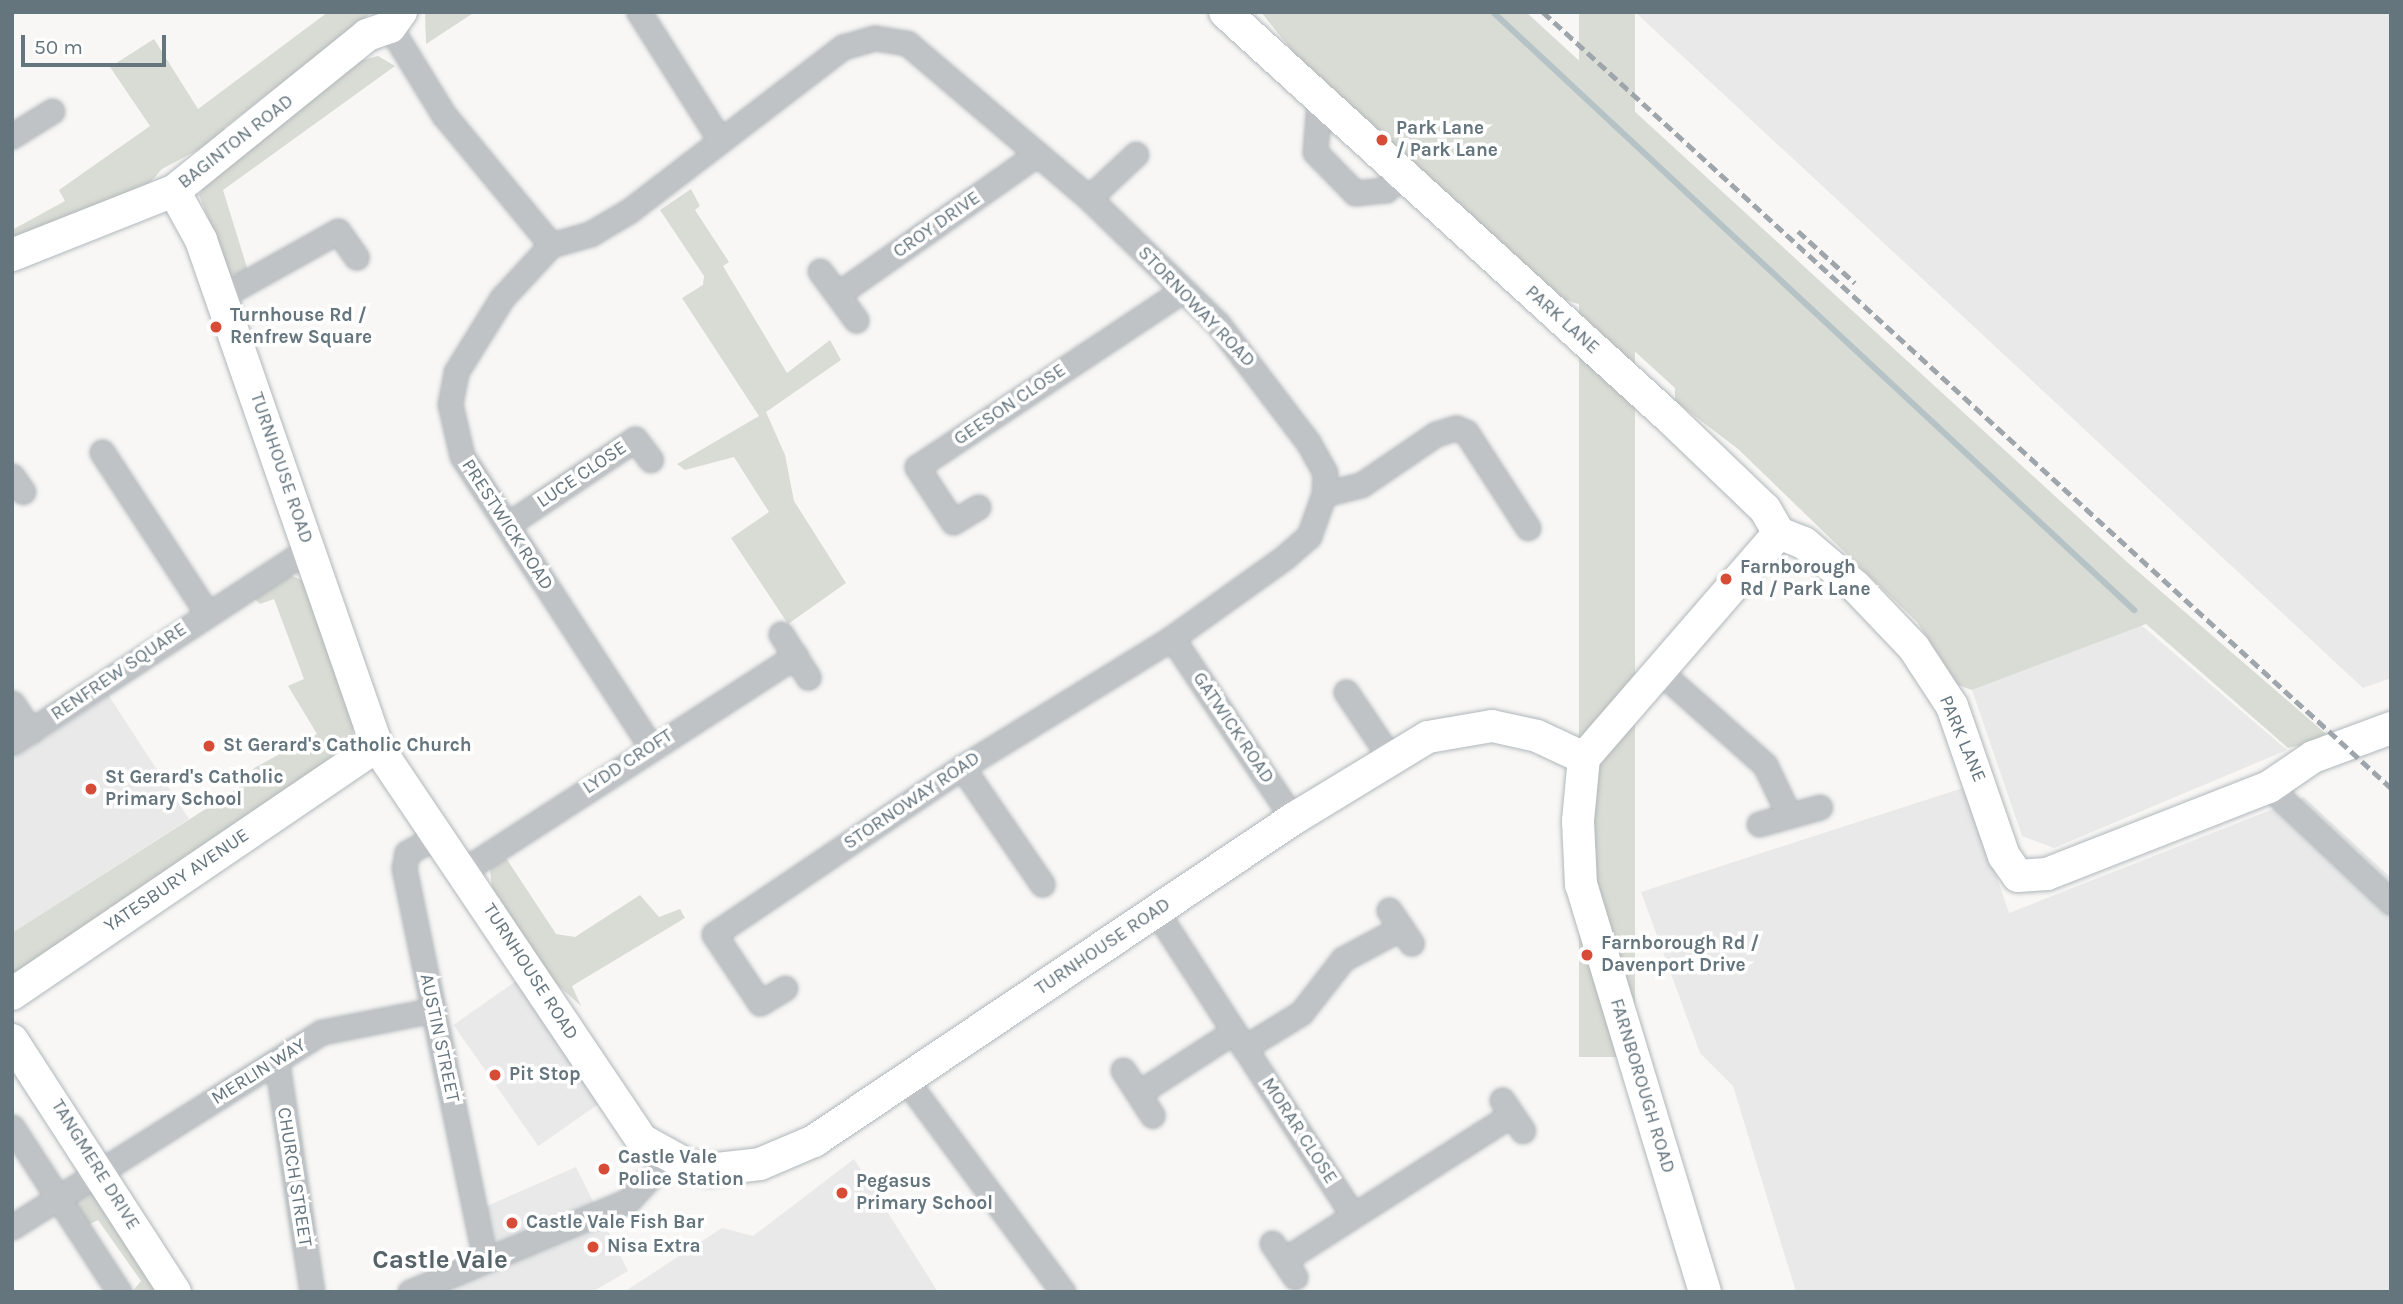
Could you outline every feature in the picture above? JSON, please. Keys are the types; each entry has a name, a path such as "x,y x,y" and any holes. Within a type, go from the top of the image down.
{"street":[{"path":"639,12 718,137"},
{"name":"PARK LANE","path":"1225,12 1319,102 1681,428 1765,509 1779,533 1804,543 1856,587 1914,648 1952,706 2004,856 2018,876 2047,874 2269,787 2313,757 2391,728"},
{"path":"395,20 444,115 551,245"},
{"name":"BAGINTON ROAD","path":"12,255 174,191 367,35 395,20"},
{"name":"STORNOWAY ROAD","path":"551,245 590,234 629,211 718,137 843,47 875,38 907,43 942,67 1036,155 1088,198 1182,291 1261,373 1325,472 1324,494 1309,536 1171,638 962,767 714,934 760,1003 785,988"},
{"path":"1319,102 1315,152 1355,193 1386,190 1401,175"},
{"path":"12,136 52,111"},
{"name":"CROY DRIVE","path":"838,294 1036,155"},
{"path":"1088,198 1136,155"},
{"name":"TURNHOUSE ROAD","path":"174,191 220,297 377,746 642,1140 669,1157 708,1170 760,1164 814,1141 1293,819 1429,737 1492,726 1537,736 1584,758"},
{"path":"220,297 338,231 356,257"},
{"name":"PRESTWICK ROAD","path":"551,245 502,298 469,348 450,404 462,456 651,747"},
{"path":"820,271 856,320"},
{"name":"GEESON CLOSE","path":"978,507 953,522 917,467 1182,291"},
{"path":"1324,494 1361,485 1436,434 1456,428 1466,432 1528,528"},
{"name":"LUCE CLOSE","path":"507,525 635,439 651,460"},
{"name":"RENFREW SQUARE","path":"102,452 207,613"},
{"path":"1584,758 1657,669 1779,533"},
{"name":"RENFREW SQUARE","path":"12,703 21,737 207,613 309,549"},
{"path":"781,634 808,677"},
{"name":"GATWICK ROAD","path":"1171,638 1293,819"},
{"name":"LYDD CROFT","path":"463,871 795,656"},
{"path":"1657,669 1765,765 1789,815"},
{"path":"1346,692 1391,759"},
{"name":"YATESBURY AVENUE","path":"12,994 377,746"},
{"name":"FARNBOROUGH ROAD","path":"1584,758 1577,821 1581,886 1705,1292"},
{"path":"962,767 1042,884"},
{"path":"2269,787 2391,902"},
{"path":"1759,824 1820,807"},
{"name":"AUSTIN STREET","path":"439,835 407,853 404,868 485,1259"},
{"name":"MORAR CLOSE","path":"1156,911 1352,1214"},
{"path":"1140,1092 1239,1040 1301,1013 1343,959 1400,927"},
{"name":"MERLIN WAY","path":"12,1227 96,1168 337,1025 434,1010"},
{"name":"TANGMERE DRIVE","path":"12,1040 175,1292"},
{"name":"CHURCH STREET","path":"277,1063 312,1292"},
{"path":"1123,1070 1153,1115"},
{"path":"906,1080 1063,1292"},
{"path":"1284,1260 1352,1214 1512,1115"},
{"path":"12,1127 119,1292"},
{"path":"410,1292 628,1200 669,1157"}],"shaded area":[{"path":"328,12 372,12 224,128 224,136 162,169 148,185 12,240 12,230 65,201 59,190 150,126 110,67 154,39 198,109"},
{"path":"425,12 475,12 426,44"},
{"path":"1261,12 1526,12 2127,562 2332,739 2288,748 2146,624 1972,690 1958,685 1917,622 1738,449 1675,401 1675,388 1585,306 1562,299 1297,57"},
{"path":"1579,12 1635,12 1635,1057 1579,1057"},
{"path":"1635,12 2391,12 2391,678 2363,688"},
{"path":"378,56 395,66 223,190 249,274 230,275 199,195 211,175 360,61"},
{"path":"691,189 700,206 695,210 729,262 723,266 787,373 830,340 841,360 766,412 785,455 794,501 846,583 788,624 731,538 769,512 734,457 685,470 677,464 759,416 682,298 703,285 704,276 660,210"},
{"path":"290,575 306,582 354,710 353,738 340,755 36,966 12,973 12,933 243,785 254,768 317,734 288,686 304,679 274,599 260,604 253,597"},
{"path":"2141,625 2287,750 2054,848 2022,836 1972,690"},
{"name":"St Gerard's Catholic Primary School","path":"109,696 189,819 12,933 12,759"},
{"path":"1966,787 2009,913 2304,797 2391,878 2391,1292 1796,1292 1733,1086 1700,1053 1641,892"},
{"path":"506,858 556,934 575,937 640,895 659,917 680,909 685,918 572,986 581,1006 551,979 492,887 490,869"},
{"path":"519,979 604,1100 538,1146 453,1025"},
{"name":"Pegasus Primary School","path":"854,1159 938,1292 624,1292 722,1228 753,1236"},
{"path":"576,1167 628,1271 592,1292 439,1292 505,1266 480,1209"},
{"path":"92,1191 167,1292 132,1292 141,1281 98,1220 88,1225 75,1203 78,1193"}],"waterway":[{"path":"1493,12 2134,610"}],"railway":[{"path":"1543,12 2391,788"},
{"path":"1798,231 1855,283"}],"place":[{"name":"Park Lane / Park Lane","path":"1382,140"},
{"name":"Turnhouse Rd / Renfrew Square","path":"216,327"},
{"name":"Farnborough Rd / Park Lane","path":"1726,579"},
{"name":"St Gerard's Catholic Church","path":"209,746"},
{"name":"St Gerard's Catholic Primary School","path":"91,789"},
{"name":"Farnborough Rd / Davenport Drive","path":"1587,955"},
{"name":"Pit Stop","path":"495,1075"},
{"name":"Castle Vale Police Station","path":"604,1169"},
{"name":"Pegasus Primary School","path":"842,1193"},
{"name":"Castle Vale Fish Bar","path":"512,1223"},
{"name":"Nisa Extra","path":"593,1247"}],"district":[{"name":"Castle Vale","path":"440,1260"}]}
